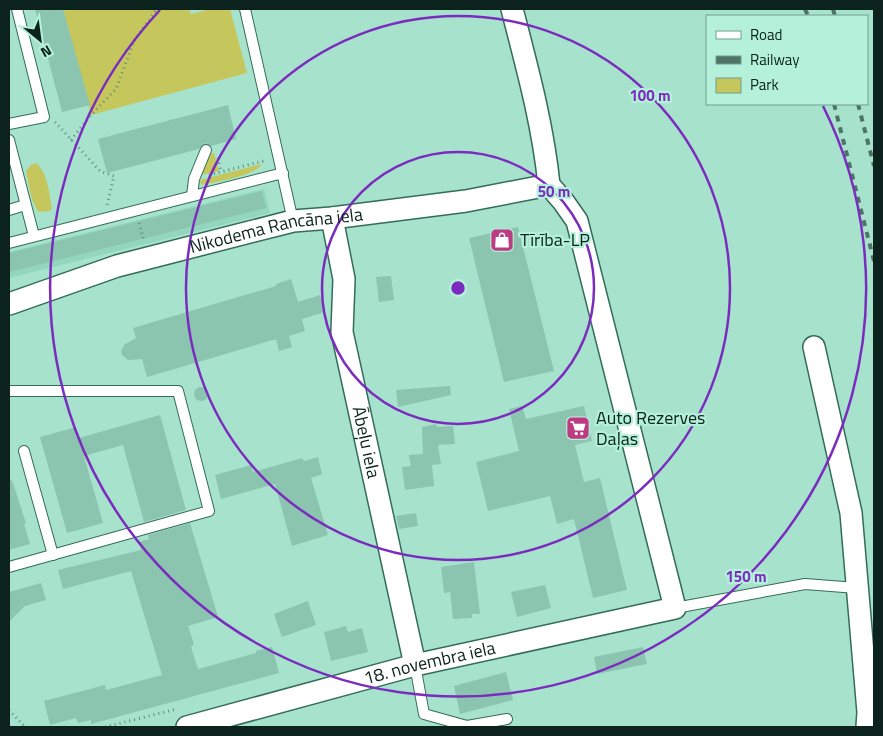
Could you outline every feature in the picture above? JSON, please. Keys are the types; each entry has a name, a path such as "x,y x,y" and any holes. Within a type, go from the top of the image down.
{"street":[{"path":"512,9 536,104 547,161 549,186 563,201 577,221 675,608"},
{"name":"Nikodema Rancāna iela","path":"9,304 117,266 292,221 332,218 466,201 549,186"},
{"name":"Ābeļu iela","path":"332,218 344,279 342,332 415,665"},
{"path":"814,347 851,513 868,712 867,727"},
{"name":"18. novembra iela","path":"187,727 415,665 675,608"}],"lane":[{"path":"9,124 44,117 17,9"},
{"path":"246,9 292,221"},
{"path":"9,140 34,236"},
{"path":"192,196 194,178 206,150"},
{"path":"9,243 283,173"},
{"path":"9,210 26,205"},
{"path":"9,391 178,391 209,511 9,567"},
{"path":"24,451 53,555"},
{"path":"675,608 805,584 857,588"},
{"path":"415,665 424,714 467,726 506,719"}],"path":[{"path":"71,140 91,115 116,89 134,41 157,9"},
{"path":"41,107 100,171 114,176 104,218"},
{"path":"194,178 263,161 268,154"},
{"path":"140,224 142,235"},
{"path":"9,710 25,727"}],"shaded area":[{"path":"264,189 270,213 9,278 9,252"}],"green space":[{"path":"63,9 189,9 191,14 210,9 230,9 247,73 91,115"},
{"path":"214,153 219,171 201,175 210,154"},
{"path":"36,163 43,172 47,184 52,208 50,211 39,212 32,198 26,171 31,165"},
{"path":"262,164 243,175 201,185 200,180"}],"building":[{"path":"35,9 63,9 90,105 62,112"},
{"path":"228,105 236,139 211,146 205,143 199,149 107,173 98,139"},
{"path":"262,191 266,208 9,272 9,253"},
{"path":"518,227 554,371 504,382 469,238"},
{"path":"391,276 394,300 379,302 376,277"},
{"path":"291,279 298,302 320,295 325,312 302,319 305,331 289,336 292,347 279,351 276,339 147,377 142,359 128,360 122,355 121,351 124,345 136,338 133,328 276,286 276,284"},
{"path":"450,386 451,395 398,407 396,390"},
{"path":"198,387 204,387 208,394 204,401 198,401 194,397 194,391"},
{"path":"522,406 526,419 584,406 592,441 575,445 584,482 600,478 627,590 593,598 574,519 557,524 550,496 488,511 476,462 519,451 509,409"},
{"path":"160,415 186,510 144,522 123,445 84,456 103,523 67,533 40,437 76,427 79,438"},
{"path":"436,424 437,427 453,426 455,444 438,445 441,464 432,465 434,486 405,490 402,467 411,466 409,455 423,454 422,427"},
{"path":"318,457 322,474 311,478 328,535 292,546 275,484 221,499 215,475 251,465 253,472 302,458 304,461"},
{"path":"12,480 26,523 24,524 30,544 9,550 9,481"},
{"path":"416,513 418,526 399,529 396,516"},
{"path":"190,523 218,617 188,626 194,644 191,647 198,669 272,647 279,673 91,724 91,720 78,723 76,718 50,725 44,701 105,685 106,690 162,675 131,571 63,589 58,570 141,550 139,542 149,539 148,535"},
{"path":"474,562 480,614 472,614 472,618 453,619 450,592 444,593 441,567"},
{"path":"41,583 46,600 25,606 9,622 9,592"},
{"path":"545,585 551,608 517,617 511,592"},
{"path":"308,601 316,625 282,637 274,614"},
{"path":"346,626 348,632 362,628 368,652 331,661 324,632"},
{"path":"643,647 647,664 597,674 594,657"},
{"path":"506,672 513,700 460,714 454,686"}],"railway":[{"path":"805,9 808,15"},
{"path":"833,9 835,15"},
{"path":"834,105 874,261"},
{"path":"858,105 874,166"}],"place":[{"name":"Tīrība-LP","path":"502,240"},
{"name":"Auto Rezerves Daļas","path":"578,428"}]}
